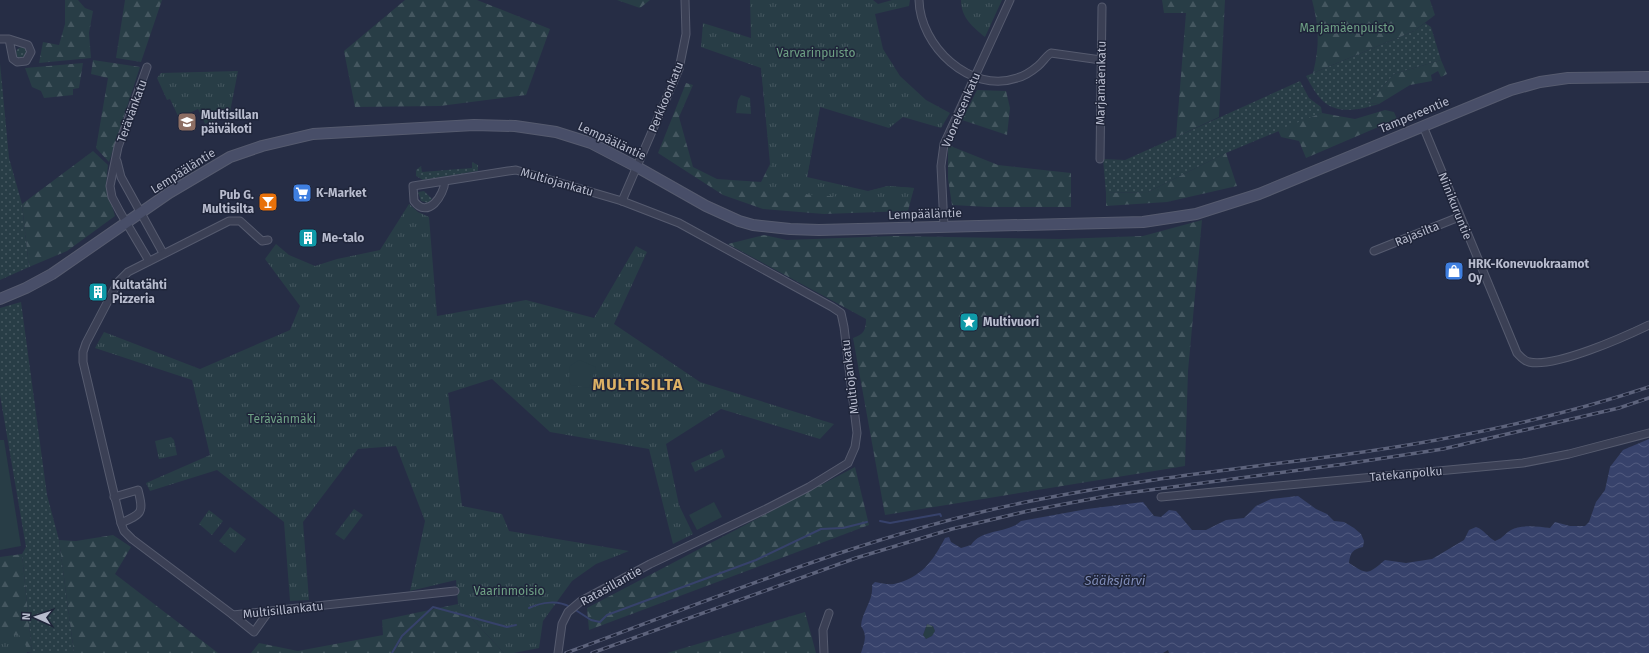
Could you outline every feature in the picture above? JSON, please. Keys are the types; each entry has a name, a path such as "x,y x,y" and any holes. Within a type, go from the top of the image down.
{"main road":[{"name":"Tampereentie","path":"1196,214 1258,194 1490,98 1540,82 1584,77 1649,77"},
{"name":"Lempääläntie","path":"0,299 26,288 52,274 169,193 230,157 262,146 314,134 474,125 536,128 568,135 591,143 706,206 753,225 790,229 818,230 1122,223 1163,220 1196,214"}],"street":[{"name":"Perkkoonkatu","path":"637,167 679,69 686,34 685,0"},
{"path":"919,0 922,21 933,44 954,64 975,76 999,81 1017,78 1032,71 1051,54 1101,60"},
{"name":"Vuoreksenkatu","path":"944,226 941,178 943,150 1010,0"},
{"name":"Marjamäenkatu","path":"1100,159 1102,7"},
{"path":"0,39 9,39"},
{"name":"Terävänkatu","path":"127,223 112,197 110,186 116,155 147,67"},
{"name":"Niinikuruntie","path":"1422,126 1517,353 1527,362 1537,363 1578,354 1649,326"},
{"name":"Terävänkatu","path":"116,155 117,168 121,178 142,213"},
{"path":"622,201 637,167"},
{"name":"Multiojankatu","path":"445,181 442,193 432,206 424,208 416,204 413,198 413,186 445,181 516,170 622,201 679,223 823,301 840,313 844,327 851,375 857,433 856,447 848,463 809,487 766,509 650,564"},
{"path":"142,213 163,253"},
{"name":"Rajasilta","path":"1374,251 1459,217"},
{"name":"Multisillankatu","path":"268,240 262,241 236,220 229,221 128,272 118,282 83,352 83,362 114,496 124,531 132,540 233,615 455,591"},
{"path":"127,223 149,261"},
{"name":"Tatekanpolku","path":"1161,497 1523,463 1569,454 1649,434"},
{"path":"114,496 138,490 142,504 142,510 138,515 121,523"},
{"name":"Ratasillantie","path":"558,653 562,624 572,608 581,601 650,564"},
{"path":"233,615 254,632 269,611"},
{"path":"824,653 824,630 829,613"}],"green space":[{"path":"65,0 78,0 85,8 93,11 89,33 91,58 39,63 43,42 59,45 65,24"},
{"path":"125,0 162,0 141,62 116,58"},
{"path":"405,0 477,0 550,29 526,95 440,106 355,107 344,51"},
{"path":"617,0 650,0 640,8"},
{"name":"Varvarinpuisto","path":"750,0 873,0 878,4 892,0 910,0 909,6 875,14 883,49 900,76 926,100 950,113 941,128 903,117 889,128 820,107 807,177 868,191 888,186 914,188 910,200 890,201 766,191 771,164 761,68 701,47 703,23 751,38"},
{"path":"961,0 1002,0 985,37 968,22 963,12"},
{"path":"1162,0 1225,0 1219,117 1176,137 1186,13 1164,13"},
{"name":"Marjamäenpuisto","path":"1312,0 1430,0 1435,15 1414,31 1313,73 1317,54 1318,36"},
{"path":"1425,23 1431,27 1441,60 1394,74 1368,103 1379,104 1351,110 1344,110 1330,106 1324,102 1314,90 1306,76 1414,31"},
{"path":"24,47 27,48 27,58 20,59 17,58 16,51 17,48"},
{"path":"93,60 140,67 109,162 96,148 108,78 91,74"},
{"path":"1441,60 1447,74 1441,77 1438,71 1431,75 1432,81 1410,85 1379,104 1368,103 1394,74"},
{"path":"0,63 9,158 22,204 29,267 0,280"},
{"path":"83,63 79,88 73,89 73,95 44,98 41,91 32,87 25,68"},
{"path":"761,67 820,107 807,177 820,195 869,191 888,186 914,188 908,211 824,214 763,209 723,195 658,153 686,83 693,85 679,117 693,167 717,179 761,182 770,164"},
{"path":"238,71 230,112 225,116 205,124 198,109 179,118 170,99 167,100 157,78 161,73"},
{"path":"1300,81 1309,98 1321,107 1322,113 1226,153 1148,192 1106,193 1103,159 1125,160"},
{"path":"977,90 1006,91 1010,108 1007,135 962,120"},
{"path":"741,95 750,98 751,114 736,113 738,100"},
{"path":"1385,110 1394,112 1397,119 1306,158 1299,141 1281,137 1278,130 1322,113 1355,119"},
{"path":"948,145 998,165 1071,173 1071,207 988,207 952,205 948,179"},
{"path":"93,151 108,165 106,185 115,216 67,251 29,267 22,204"},
{"path":"1226,153 1237,186 1167,202 1106,206 1106,193 1148,192"},
{"path":"472,162 478,165 478,171 423,180 416,176 416,170 421,166 422,172 472,168"},
{"path":"424,191 432,199 428,203 421,201 418,192"},
{"path":"409,204 418,212 429,217 437,316 526,300 594,318 636,246 647,252 614,324 700,382 834,424 820,439 721,409 666,444 679,505 693,534 673,544 649,449 550,432 492,379 448,393 462,506 502,514 509,531 629,551 596,564 572,581 543,621 539,648 514,653 504,653 458,604 456,580 410,591 425,521 396,446 358,449 303,522 309,600 290,601 284,522 217,470 150,491 146,483 210,455 192,380 95,348 104,332 200,369 290,330 300,306 265,259 276,244 289,255 315,266 337,259 380,250"},
{"path":"1202,220 1188,371 1185,466 885,515 853,338 860,335 864,331 866,319 728,244 764,235 787,240 893,236 1060,239 1143,236"},
{"path":"21,302 47,495 59,540 74,653 32,653 22,554 26,547 0,395 0,308"},
{"path":"579,360 596,367 589,388 571,385 569,381 570,366"},
{"path":"171,437 174,440 177,455 159,459 155,441"},
{"path":"0,440 4,440 21,546 0,550"},
{"path":"722,449 725,457 695,472 691,463"},
{"path":"855,467 869,525 589,630 587,608"},
{"path":"714,502 722,517 697,530 689,515"},
{"path":"354,509 363,515 344,540 335,534"},
{"path":"209,510 223,521 212,535 199,524"},
{"path":"230,527 246,539 235,553 219,541"},
{"path":"113,535 131,547 115,574 218,653 74,653 59,540 76,541"},
{"path":"22,554 32,653 0,646 0,557"},
{"path":"458,604 504,653 251,653 259,643 298,651 383,635 382,620"},
{"path":"805,612 816,653 667,653"},
{"path":"927,624 933,626 935,631 932,636 926,639 923,635"},
{"path":"0,634 24,636 27,653 0,653"}],"water":[{"name":"Sääksjärvi","path":"1649,439 1649,653 1169,653 1168,650 1163,653 861,653 865,636 861,626 863,615 870,601 872,585 875,582 894,584 912,578 931,561 945,538 949,537 951,542 961,548 971,545 981,536 1009,528 1021,521 1087,509 1143,502 1154,516 1161,517 1169,510 1176,511 1192,530 1206,530 1226,520 1244,518 1256,506 1271,499 1298,496 1316,509 1327,514 1334,521 1344,522 1361,534 1364,541 1363,547 1353,552 1349,563 1360,570 1367,572 1371,571 1385,560 1406,563 1432,559 1464,540 1469,530 1476,527 1495,541 1511,530 1520,527 1530,526 1550,528 1555,522 1570,526 1585,526 1589,522 1596,502 1605,490 1610,467 1623,450","holes":["927,624 933,626 935,631 932,636 926,639 923,635"]}],"waterway":[{"path":"880,521 890,523 940,514 941,516"},
{"path":"574,609 591,620 600,622 607,615 756,560 821,529 843,528 867,522"},
{"path":"529,608 539,604 550,603 560,603 570,607"},
{"path":"392,653 402,636 433,607 507,627 516,625"}],"railway":[{"path":"566,653 738,589 854,548 971,514 1108,487 1186,475 1342,455 1458,436 1574,410 1649,387"},
{"path":"592,653 856,558 952,529 1028,511 1112,495 1345,464 1443,449 1619,408 1649,398"}],"place":[{"name":"Multisillan päiväkoti","path":"187,122"},
{"name":"K-Market","path":"302,193"},
{"name":"Pub G. Multisilta","path":"268,202"},
{"name":"Me-talo","path":"308,238"},
{"name":"HRK-Konevuokraamot Oy","path":"1454,271"},
{"name":"Kultatähti Pizzeria","path":"98,292"},
{"name":"Multivuori","path":"969,322"}],"district":[{"name":"MULTISILTA","path":"638,384"}],"park label":[{"name":"Terävänmäki","path":"282,419"},
{"name":"Vaarinmoisio","path":"509,591"}]}
